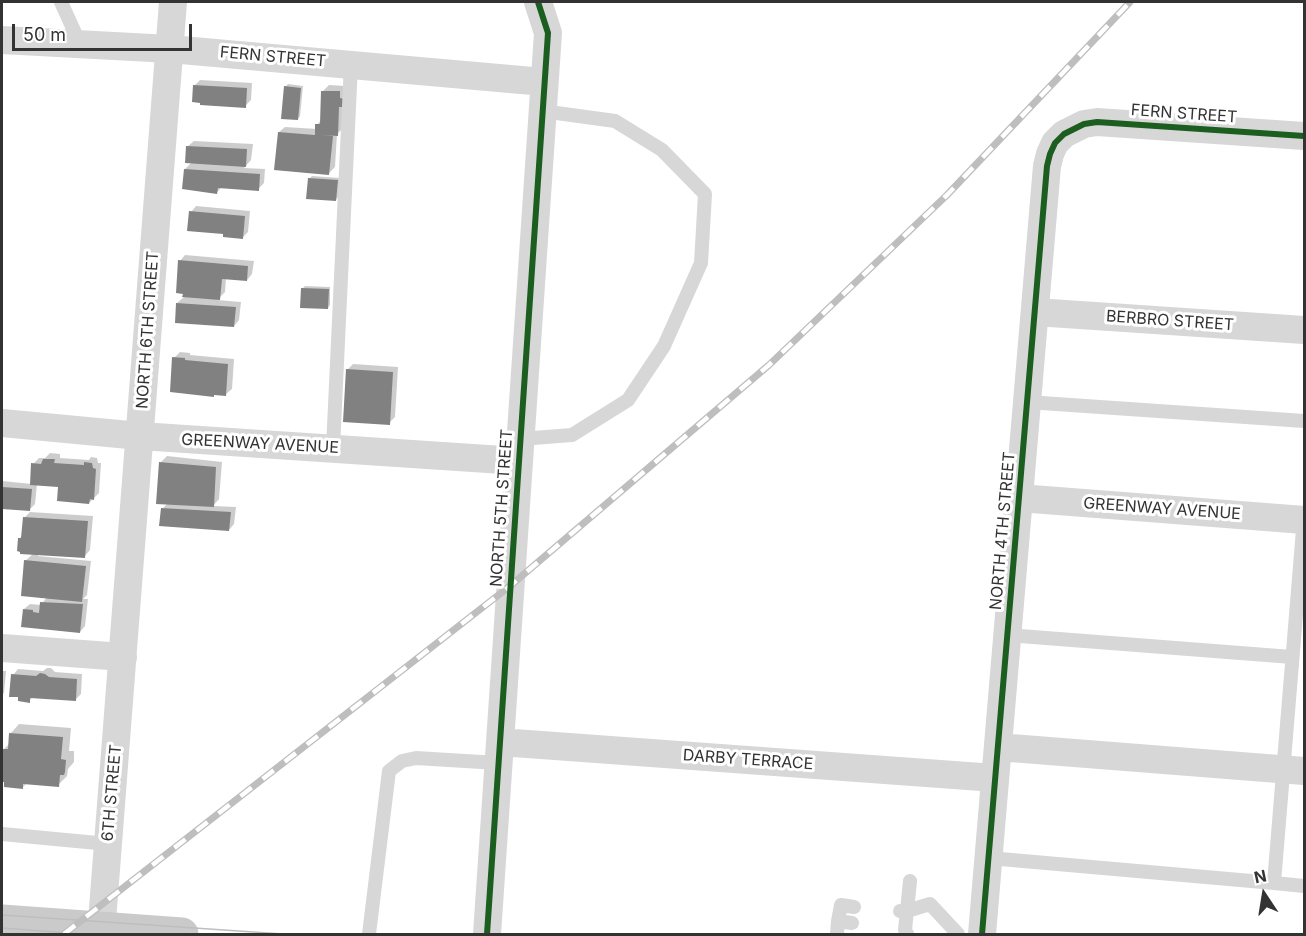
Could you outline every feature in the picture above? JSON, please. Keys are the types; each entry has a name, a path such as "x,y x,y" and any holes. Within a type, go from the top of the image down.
{"main road":[{"path":"2,921 101,932 182,934"}],"street":[{"name":"NORTH 6TH STREET","path":"123,657 173,2"},
{"name":"NORTH 5TH STREET","path":"487,934 548,33 538,2"},
{"name":"FERN STREET","path":"2,40 170,49 544,82"},
{"name":"FERN STREET","path":"1064,134 1084,124 1096,122 1305,136"},
{"name":"NORTH 4TH STREET","path":"982,934 1047,166 1055,143 1064,134"},
{"name":"BERBRO STREET","path":"1035,312 1305,330"},
{"name":"GREENWAY AVENUE","path":"2,423 140,436 333,448 519,450"},
{"name":"GREENWAY AVENUE","path":"1019,498 1304,520"},
{"path":"2,648 123,657"},
{"name":"6TH STREET","path":"101,932 123,657"},
{"path":"998,747 1293,770"},
{"name":"DARBY TERRACE","path":"499,752 995,778"}],"lane":[{"path":"61,2 80,44"},
{"path":"333,448 351,64"},
{"path":"519,450 572,435 628,400 663,346 701,262 702,251 705,194 662,150 615,122 542,111"},
{"path":"1027,402 1305,421"},
{"path":"1274,883 1293,770 1292,657 1305,509"},
{"path":"1007,635 1292,657"},
{"path":"369,934 389,771 402,761 416,758 499,752"},
{"path":"2,834 108,844"},
{"path":"988,858 1305,886"},
{"path":"903,931 910,881"},
{"path":"904,911 930,904 958,934"},
{"path":"842,926 840,906 854,907"}],"building":[{"path":"193,85 247,88 246,108 200,105 200,103 192,102"},
{"path":"284,86 301,88 298,120 281,119"},
{"path":"321,91 340,91 340,98 345,99 345,107 339,107 338,136 322,135 333,136 329,175 274,170 278,132 315,135 315,124 320,124"},
{"path":"186,146 247,149 246,167 185,163"},
{"path":"184,169 260,174 259,191 218,188 217,194 182,189"},
{"path":"308,178 338,180 336,201 306,199"},
{"path":"189,211 245,216 243,239 223,237 223,234 187,231"},
{"path":"178,260 248,266 247,281 222,279 220,300 182,297 183,294 176,293"},
{"path":"301,288 329,289 328,309 300,308"},
{"path":"176,303 236,307 234,327 175,323"},
{"path":"172,357 228,364 226,396 214,395 214,397 170,392"},
{"path":"346,369 393,372 390,425 343,422"},
{"path":"43,459 55,459 54,463 84,465 84,462 92,463 93,468 96,469 94,500 90,499 89,504 57,501 58,487 30,485 31,463 41,464"},
{"path":"159,462 216,467 214,507 156,504"},
{"path":"2,487 32,489 30,511 2,509"},
{"path":"161,508 231,512 229,531 159,526"},
{"path":"23,517 88,521 85,558 20,554 17,551 18,538 21,538"},
{"path":"24,560 86,566 82,602 21,596"},
{"path":"40,602 83,604 80,633 21,627 23,609 39,613"},
{"path":"40,673 49,677 77,679 76,701 30,698 30,703 18,701 18,697 9,697 11,674 36,676"},
{"path":"9,733 63,737 61,759 66,760 64,775 60,775 59,787 23,784 23,789 4,787 2,749 8,749"}],"tram line":[{"path":"2,915 283,934"},
{"path":"2,928 83,934"}],"railway":[{"path":"64,934 510,586 769,365 947,195 1130,2"}],"cycle path":[{"path":"487,934 548,33 538,2"},
{"path":"982,934 1047,166 1050,154 1055,143 1064,134 1084,124 1097,122 1304,136"}]}
